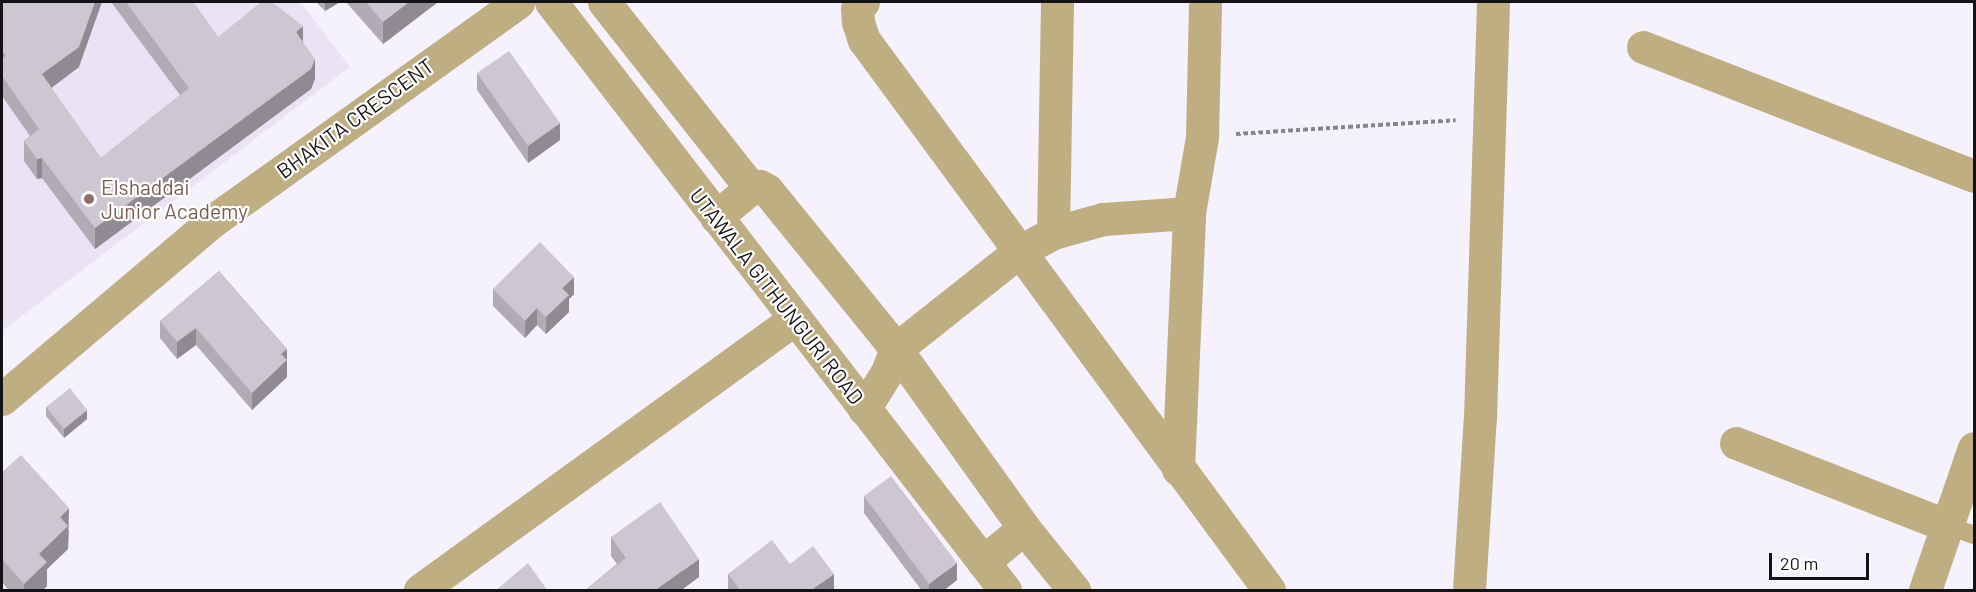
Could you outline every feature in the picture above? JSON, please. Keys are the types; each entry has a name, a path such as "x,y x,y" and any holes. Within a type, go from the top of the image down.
{"street":[{"name":"BHAKITA CRESCENT","path":"2,399 214,220 518,2"},
{"name":"UTAWALA GITHUNGURI ROAD","path":"551,2 1005,591"},
{"path":"604,2 751,188"},
{"path":"863,2 857,15 864,39 1017,253 1269,591"},
{"path":"1053,233 1057,2"},
{"path":"1178,470 1190,213 1202,137 1205,2"},
{"path":"1469,591 1492,117 1493,2"},
{"path":"1643,47 1974,176"},
{"path":"716,217 751,188 759,186 767,190 896,349 1024,528 1074,591"},
{"path":"864,409 887,372 896,349 1017,253 1053,233 1103,219 1190,213"},
{"path":"420,591 795,320"},
{"path":"1736,443 1961,531"},
{"path":"1925,591 1961,531 1974,447"},
{"path":"983,562 1024,528"}],"path":[{"path":"1202,137 1492,117"}],"shaded area":[{"name":"Elshaddai Junior Academy","path":"2,2 301,2 350,67 2,331"}],"building":[{"path":"2,2 95,2 79,47 42,74 101,158 189,88 126,2 193,2 218,37 261,2 272,2 303,26 296,32 315,59 311,69 95,228 42,158 37,159 24,141 39,129 2,76 2,59 6,56 2,50"},
{"path":"366,2 409,2 383,22"},
{"path":"509,51 560,123 528,146 477,73"},
{"path":"540,242 574,277 562,288 569,295 546,317 537,308 525,321 493,289"},
{"path":"219,271 287,349 281,354 287,360 252,393 196,328 177,342 160,321"},
{"path":"70,388 87,410 64,429 46,407"},
{"path":"21,455 69,508 60,517 68,526 39,554 47,562 24,584 2,559 2,472"},
{"path":"891,476 957,563 929,584 864,496"},
{"path":"660,502 699,559 654,591 584,591 626,558 611,537"},
{"path":"772,540 790,564 813,546 834,574 810,591 741,591 728,574"},
{"path":"528,563 548,591 495,591"}],"place":[{"name":"Elshaddai Junior Academy","path":"89,199"}]}
